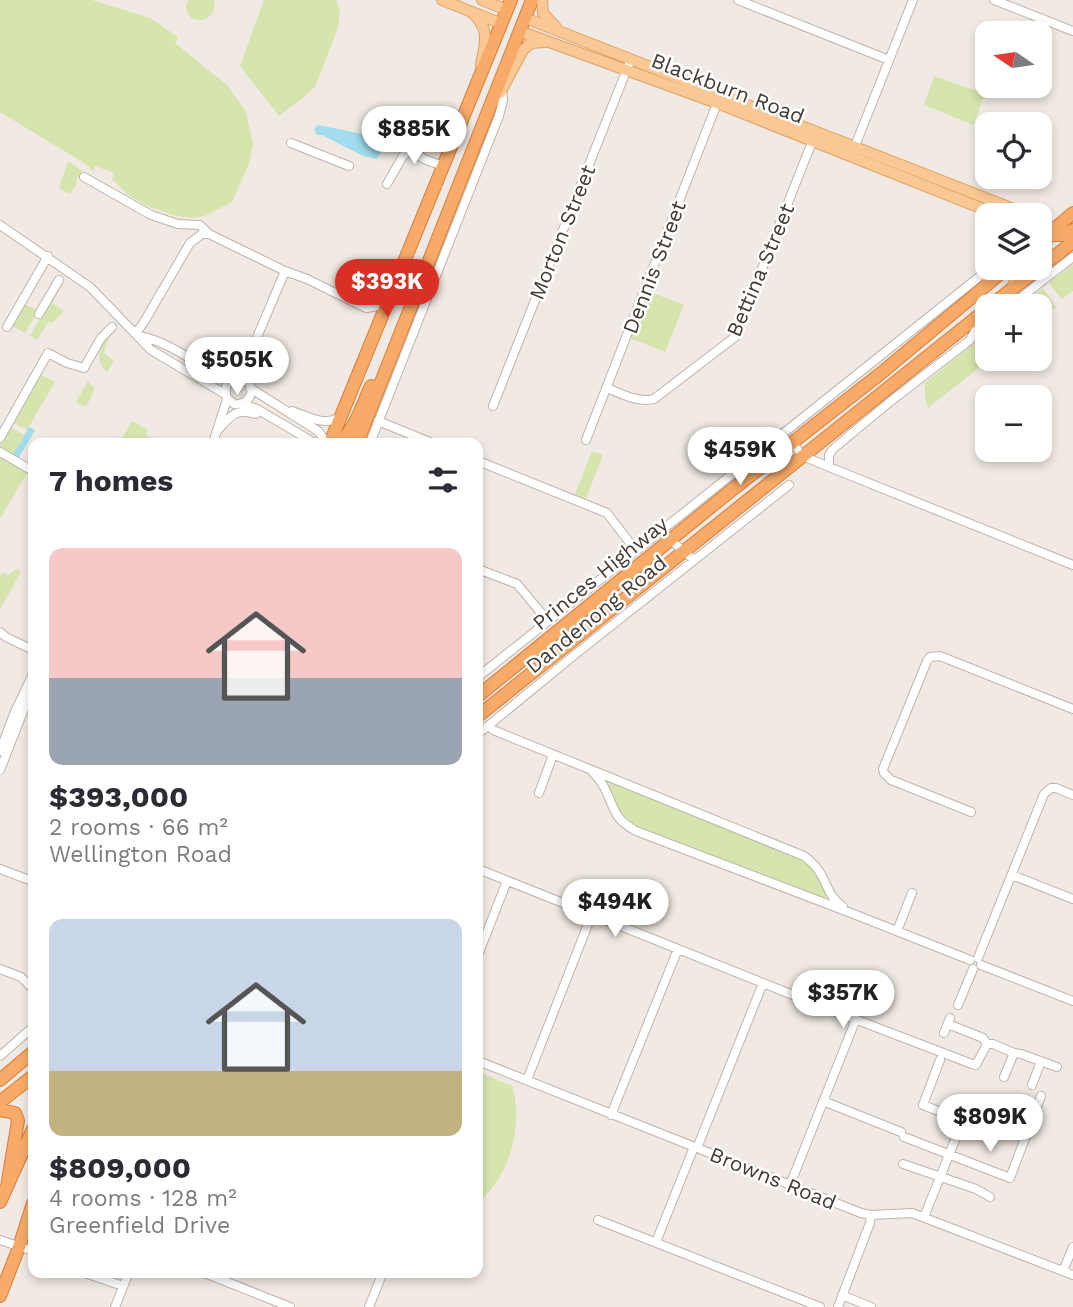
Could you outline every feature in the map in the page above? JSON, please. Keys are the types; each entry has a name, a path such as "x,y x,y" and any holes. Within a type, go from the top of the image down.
{"highway":[{"path":"359,438 481,126 503,81 532,0"},
{"name":"Blackburn Road","path":"509,5 525,18"},
{"path":"330,438 509,5"},
{"name":"Blackburn Road","path":"502,24 519,31"},
{"path":"482,66 503,81"},
{"path":"1052,232 1062,235 1070,221"},
{"name":"Princes Highway","path":"1015,294 1073,242"},
{"name":"Princes Highway","path":"483,692 666,536 880,374 982,280"},
{"path":"345,438 411,303"},
{"name":"Princes Highway","path":"483,712 975,320"},
{"path":"2,1078 28,1055"},
{"path":"0,1102 28,1080"},
{"path":"0,1110 15,1113 18,1121 7,1187"},
{"path":"0,1202 28,1140"},
{"path":"0,1296 28,1219"}],"main road":[{"name":"Blackburn Road","path":"442,0 502,24"},
{"name":"Blackburn Road","path":"482,0 509,5"},
{"path":"542,0 545,16 563,33"},
{"path":"471,12 485,29 482,66"},
{"name":"Blackburn Road","path":"525,18 629,64 853,152 995,203"},
{"name":"Blackburn Road","path":"519,31 629,64"},
{"path":"503,81 528,46 550,42"},
{"name":"Blackburn Road","path":"719,99 812,142 853,152 975,205"}],"street":[{"path":"738,0 889,60"},
{"path":"853,152 913,0"},
{"path":"994,0 1073,31"},
{"name":"Morton Street","path":"493,406 629,64"},
{"path":"372,438 499,116 503,81"},
{"name":"Dennis Street","path":"586,440 719,99"},
{"path":"411,138 412,150 424,159 443,166"},
{"name":"Bettina Street","path":"607,388 639,400 654,399 734,337 812,142"},
{"path":"291,143 349,166"},
{"path":"387,184 403,156 412,150"},
{"path":"83,177 151,215 178,224 200,225 209,234 242,251 366,307 388,302"},
{"path":"0,225 90,287 151,350 232,400 257,409 303,438"},
{"path":"137,335 190,243 202,234 209,234"},
{"path":"7,327 48,256"},
{"name":"Princes Highway","path":"1017,294 1073,257"},
{"path":"215,438 232,400 226,386 234,380 250,354 285,271"},
{"path":"39,314 59,280"},
{"name":"Dandenong Road","path":"483,673 636,551 666,536 871,363 980,280"},
{"path":"366,307 373,319 371,341"},
{"path":"0,438 48,353 84,368 112,327"},
{"name":"Princes Highway","path":"829,467 829,455 833,449 972,337 975,331"},
{"path":"137,335 157,340 213,372 234,380 243,380 318,431 324,438"},
{"path":"232,400 248,400 250,396 247,372 250,354"},
{"path":"180,367 187,356"},
{"path":"927,357 949,356"},
{"path":"871,363 889,387"},
{"path":"384,375 400,367"},
{"path":"874,400 891,401"},
{"path":"279,407 325,422 335,420 342,414"},
{"path":"218,430 239,412 247,411 270,418"},
{"path":"378,421 420,438"},
{"path":"792,443 803,456 1073,565"},
{"path":"0,452 28,468"},
{"path":"483,463 607,513 636,551"},
{"name":"Dandenong Road","path":"483,730 789,485"},
{"path":"757,510 763,489"},
{"name":"Dandenong Road","path":"666,536 694,560"},
{"path":"483,571 517,584 548,621"},
{"path":"0,632 28,648"},
{"path":"971,812 891,780 884,773 883,769 930,657 940,656 1073,709"},
{"name":"Dandenong Road","path":"522,698 527,677"},
{"path":"0,770 2,750 14,714 28,685"},
{"path":"2,750 28,703"},
{"path":"489,725 493,730 553,755 804,856 813,863 823,878 833,900 851,913"},
{"path":"539,793 553,755"},
{"path":"591,770 604,786 615,814 636,831 1073,1001"},
{"path":"958,1005 1044,794 1051,788 1056,788 1073,795"},
{"path":"0,869 28,880"},
{"path":"483,871 976,1065 987,1044"},
{"path":"1012,874 1073,899"},
{"path":"483,942 507,881"},
{"path":"897,931 912,893"},
{"path":"527,1080 592,914"},
{"path":"611,1115 678,949"},
{"path":"0,969 28,983"},
{"path":"656,1242 763,983"},
{"path":"790,1185 856,1019"},
{"path":"944,1033 949,1021 983,1038 987,1044"},
{"path":"0,1056 28,1031"},
{"path":"987,1044 1057,1068"},
{"path":"1004,1077 1014,1054"},
{"path":"924,1217 962,1121 923,1105 940,1060"},
{"path":"1032,1085 1041,1061"},
{"name":"Browns Road","path":"483,1063 860,1213 904,1212 924,1217 1073,1275"},
{"path":"824,1101 1010,1178 1041,1096"},
{"path":"903,1164 976,1189 990,1197"},
{"path":"838,1307 871,1214"},
{"path":"598,1220 820,1307"},
{"path":"0,1240 28,1251"},
{"path":"1063,1271 1073,1247"},
{"path":"97,1278 122,1288"},
{"path":"115,1307 126,1278"},
{"path":"217,1278 290,1307"},
{"path":"369,1307 381,1278"},
{"path":"842,1296 871,1307"}],"green space":[{"path":"0,0 92,0 150,18 178,37 175,43 228,86 246,112 253,144 249,164 232,202 205,216 192,218 176,216 147,206 127,194 112,179 114,173 95,166 93,171 0,112"},
{"path":"188,0 214,0 214,9 205,19 193,19 186,8"},
{"path":"264,0 336,0 340,10 338,28 315,87 279,116 240,66"},
{"path":"934,76 975,90 975,98 983,98 978,112 975,112 973,125 924,105"},
{"path":"68,161 85,173 77,178 70,194 59,188"},
{"path":"1073,264 1073,291 1062,299 1050,282"},
{"path":"60,282 64,287 60,286 52,303 64,311 52,323 49,321 37,340 30,336"},
{"path":"1043,288 1047,294 1035,294"},
{"path":"645,290 684,305 665,352 627,337"},
{"path":"24,305 38,311 25,333 12,326"},
{"path":"108,336 110,337 104,353 114,361 107,372 100,363 99,354"},
{"path":"975,342 975,371 928,408 925,383"},
{"path":"40,374 55,382 27,430 12,422"},
{"path":"88,381 94,388 86,407 76,402"},
{"path":"132,421 148,430 146,435 151,438 122,438"},
{"path":"10,427 24,435 12,456 0,449"},
{"path":"592,451 603,455 585,501 574,497"},
{"path":"1,455 28,471 0,519 0,458"},
{"path":"17,569 21,572 0,609 0,576 2,572 8,575"},
{"path":"609,780 801,856 819,876 827,895 824,900 627,822 620,816 606,783"},
{"path":"483,1074 512,1086 516,1108 515,1135 508,1160 496,1183 483,1197"}],"water":[{"path":"318,125 377,139 384,142 382,151 377,159 363,156 317,135 314,129"},
{"path":"29,427 35,430 18,459 12,456"}]}
